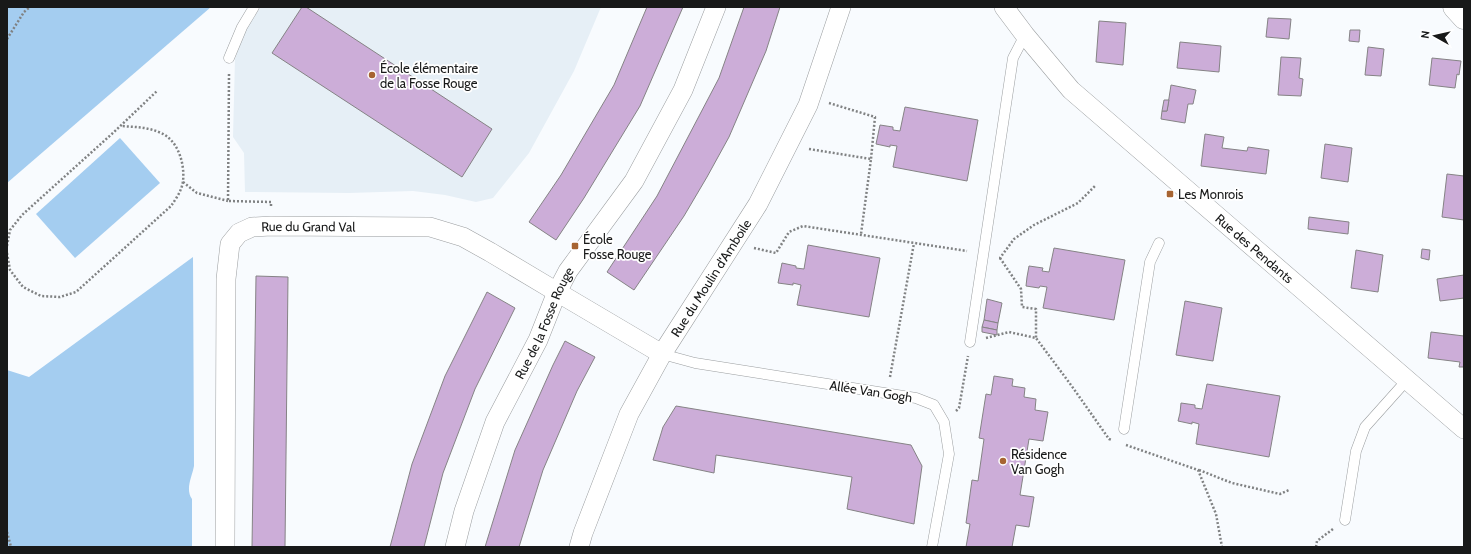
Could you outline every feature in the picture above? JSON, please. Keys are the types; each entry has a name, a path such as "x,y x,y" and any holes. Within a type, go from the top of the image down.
{"street":[{"name":"Rue de la Fosse Rouge","path":"455,547 464,511 495,422 538,340 557,292 568,271 634,181 683,90 716,7"},
{"name":"Rue du Moulin d'Amboile","path":"579,547 629,414 662,354 758,204 810,98 841,7"},
{"name":"Rue des Pendants","path":"1004,7 1025,35 1071,90 1464,429"},
{"path":"1454,7 1464,18"},
{"name":"Rue du Grand Val","path":"225,547 226,279 230,244 239,233 252,227 430,227 463,237 662,354"}],"lane":[{"path":"229,58 242,27 254,7"},
{"path":"970,342 1013,58 1025,35"},
{"path":"1124,429 1150,262 1159,244"},
{"name":"Allée Van Gogh","path":"662,354 695,363 916,398 934,405 944,422 949,454 932,547"},
{"path":"1345,520 1356,451 1365,428 1407,380"}],"path":[{"path":"7,39 24,12 30,7"},
{"path":"228,201 229,58"},
{"path":"7,246 10,230 22,215 121,126 157,90"},
{"path":"810,98 875,117 861,234"},
{"path":"7,253 10,270 23,287 41,296 60,297 76,292 171,206 178,197 183,182 182,163 176,146 162,133 142,127 121,126"},
{"path":"787,146 871,159"},
{"path":"183,182 197,193 228,201 271,202 270,226"},
{"path":"1000,258 1014,239 1034,225 1078,203 1095,186"},
{"path":"734,241 776,253 789,232 803,226 983,253 1000,258 1021,289 1022,307 1036,309 1036,338 1109,439 1115,441"},
{"path":"887,394 914,242"},
{"path":"944,422 959,408 970,342 1009,332 1036,338"},
{"path":"1121,443 1232,483 1280,494 1289,490"},
{"path":"1198,470 1216,514 1222,547"},
{"path":"1316,547 1317,542 1345,520"},
{"path":"7,532 11,547"}],"shaded area":[{"path":"7,7 211,7 7,183"},
{"path":"261,7 601,7 574,71 529,153 493,198 476,202 445,195 413,191 349,193 245,192 244,153 233,137 235,59 244,32"},
{"path":"120,138 160,183 75,258 36,214"},
{"path":"193,257 194,466 189,487 192,499 192,547 7,547 7,370 29,377"}],"building":[{"path":"302,7 306,7 492,129 462,177 272,53"},
{"path":"647,7 683,7 640,106 584,198 556,240 529,222 561,175 614,85"},
{"path":"744,7 780,7 766,51 729,137 707,177 684,216 634,290 607,272 657,196 719,78"},
{"path":"1268,18 1291,19 1289,39 1266,37"},
{"path":"1099,21 1126,23 1123,65 1096,62"},
{"path":"1350,30 1360,30 1359,42 1349,41"},
{"path":"1180,42 1221,46 1219,72 1177,68"},
{"path":"1368,47 1384,49 1381,76 1365,75"},
{"path":"1281,57 1301,58 1299,78 1303,79 1301,96 1278,95"},
{"path":"1432,58 1461,61 1455,88 1429,85"},
{"path":"1171,85 1196,90 1193,104 1188,104 1185,123 1161,119 1162,111 1167,111"},
{"path":"1164,100 1169,100 1167,111 1162,111"},
{"path":"905,107 978,120 967,181 893,167 897,146 890,145 890,147 876,144 880,125 893,127 893,130 900,131"},
{"path":"1205,134 1224,137 1222,148 1247,151 1248,147 1269,150 1266,174 1201,166"},
{"path":"1325,144 1352,148 1348,182 1321,178"},
{"path":"1447,174 1464,176 1464,220 1442,217"},
{"path":"1309,217 1349,222 1348,234 1308,229"},
{"path":"808,245 880,258 869,317 797,305 801,285 793,283 793,285 778,283 782,263 804,269"},
{"path":"1054,248 1125,260 1114,320 1043,308 1047,287 1040,286 1039,288 1026,286 1029,266 1043,268 1042,271 1049,272"},
{"path":"1422,249 1430,250 1429,260 1421,258"},
{"path":"1356,250 1383,255 1378,292 1351,288"},
{"path":"1464,275 1464,298 1440,301 1437,279"},
{"path":"256,276 288,277 285,547 252,547"},
{"path":"487,292 515,308 475,389 443,473 424,547 390,547 412,464 445,376"},
{"path":"987,299 1002,303 998,323 984,320"},
{"path":"1185,301 1222,308 1213,361 1176,355"},
{"path":"984,320 998,323 997,330 982,327"},
{"path":"982,327 997,330 997,335 982,332"},
{"path":"1431,332 1464,336 1464,367 1459,367 1460,362 1428,358"},
{"path":"565,341 595,357 577,391 543,470 519,547 485,547 515,450"},
{"name":"Résidence Van Gogh","path":"994,376 1013,379 1012,386 1025,388 1024,397 1036,399 1035,410 1048,412 1043,441 1029,439 1020,495 1034,497 1029,527 1016,525 1012,547 966,547 970,524 966,523 972,480 978,481 984,439 979,438 986,394 991,395"},
{"path":"1207,384 1280,396 1269,457 1196,444 1199,424 1178,421 1181,403 1195,405 1195,408 1202,409"},
{"path":"676,406 911,445 922,466 914,524 847,509 852,477 716,455 714,473 653,460 663,427"}],"place":[{"name":"École élémentaire de la Fosse Rouge","path":"372,75"},
{"name":"Les Monrois","path":"1170,194"},
{"name":"École Fosse Rouge","path":"575,246"},
{"name":"Résidence Van Gogh","path":"1003,461"}]}
